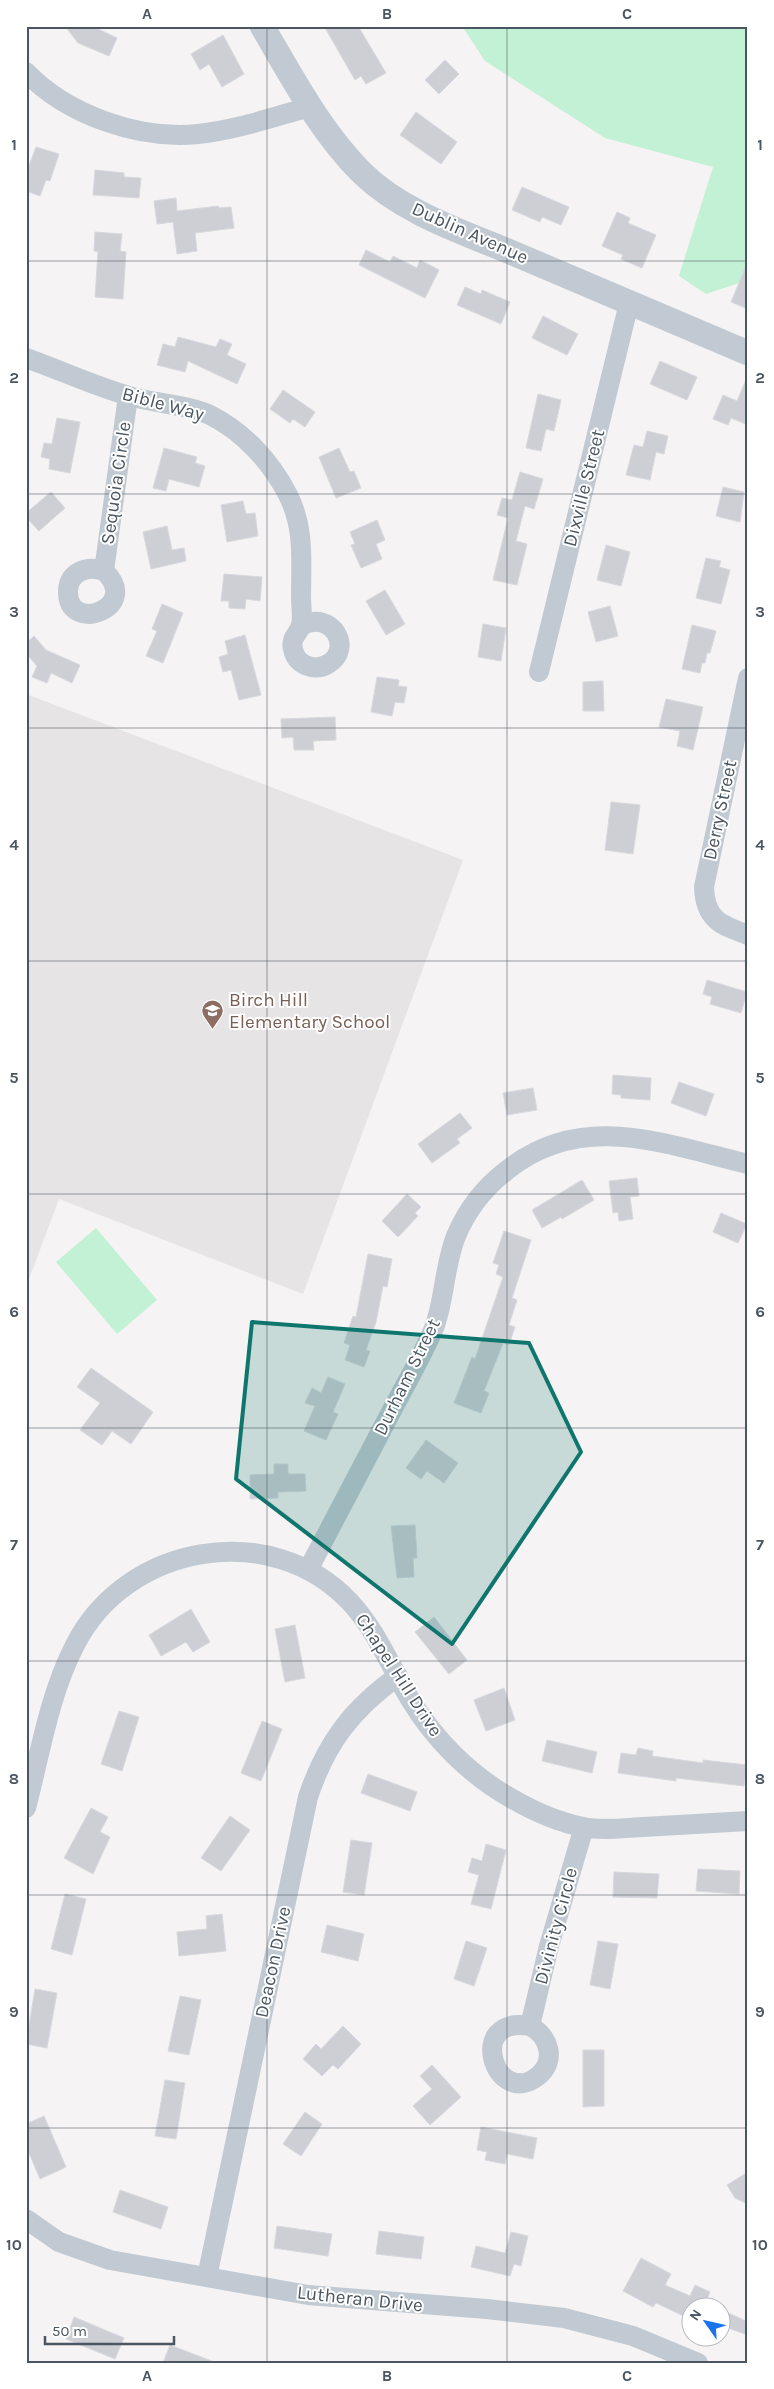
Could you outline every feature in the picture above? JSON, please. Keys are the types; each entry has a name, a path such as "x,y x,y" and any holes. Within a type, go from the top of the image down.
{"street":[{"name":"Dublin Avenue","path":"262,26 310,107 346,155 363,174 387,193 437,220 748,353"},
{"path":"28,78 78,109 102,119 144,132 196,134 230,130 310,107"},
{"name":"Dixville Street","path":"539,672 629,303"},
{"name":"Bible Way","path":"26,358 128,396 209,415 251,444 271,465 298,516 302,539 301,626"},
{"name":"Sequoia Circle","path":"104,571 128,396"},
{"name":"Derry Street","path":"748,678 704,887 704,900 709,913 718,923 748,935"},
{"name":"Durham Street","path":"308,1570 434,1328 456,1236 480,1196 494,1180 530,1154 548,1146 567,1140 601,1135 643,1139 748,1164"},
{"path":"26,1808 55,1697 75,1645 89,1622 126,1585 148,1571 168,1562 210,1552 255,1554 308,1570"},
{"name":"Chapel Hill Drive","path":"308,1570 332,1585 364,1617 377,1636 428,1726 461,1761 489,1785 530,1808 555,1819 584,1828 748,1821"},
{"name":"Deacon Drive","path":"206,2277 308,1797 318,1768 344,1725 360,1706 398,1676"},
{"name":"Divinity Circle","path":"530,2026 549,1946 584,1828"},
{"name":"Lutheran Drive","path":"26,2219 59,2242 110,2260 308,2295 487,2309 564,2318 633,2336 698,2363"}],"highlighted area":[{"path":"252,1322 529,1343 581,1452 452,1644 236,1479"}],"shaded area":[{"name":"Birch Hill Elementary School","path":"26,694 463,860 303,1294 59,1199 26,1287"}],"green space":[{"path":"462,26 748,26 748,280 706,294 679,276 713,167 605,138 485,61"},
{"path":"96,1228 157,1300 117,1334 56,1262"}],"building":[{"path":"65,26 92,26 117,38 109,56 78,43"},
{"path":"324,26 358,26 386,73 366,84 361,76 355,80"},
{"path":"223,35 244,74 222,87 209,64 200,70 191,54"},
{"path":"445,60 459,74 439,94 425,80"},
{"path":"416,112 457,142 441,164 400,135"},
{"path":"36,147 59,154 50,181 46,180 40,196 26,191 26,174"},
{"path":"95,170 124,173 124,177 141,178 139,198 93,195"},
{"path":"522,187 569,207 561,225 542,217 540,222 512,210"},
{"path":"176,198 177,211 218,206 219,208 231,207 234,228 195,233 197,251 177,254 173,222 157,224 154,201"},
{"path":"617,212 630,218 628,223 656,235 642,268 621,259 623,255 602,246"},
{"path":"95,232 122,234 120,251 126,252 123,299 95,297 98,252 94,251"},
{"path":"366,250 390,262 393,256 417,268 420,260 439,270 425,298 359,265"},
{"path":"748,261 748,309 731,302"},
{"path":"465,287 481,294 482,290 510,302 501,324 457,305"},
{"path":"543,316 578,334 567,355 532,338"},
{"path":"178,337 216,347 220,339 232,344 227,355 246,364 237,384 188,361 185,372 157,365 163,344 175,347"},
{"path":"660,361 697,377 687,400 650,384"},
{"path":"748,375 748,425 731,418 728,425 713,419 723,395 737,401"},
{"path":"283,390 315,412 305,427 293,419 290,423 270,409"},
{"path":"538,394 561,400 554,431 546,429 541,451 526,448"},
{"path":"57,418 80,422 70,473 49,469 50,459 41,457 44,443 52,444"},
{"path":"647,431 668,436 664,454 656,452 650,480 626,475 634,445 643,447"},
{"path":"164,448 197,457 195,463 205,466 199,487 169,479 166,491 153,488"},
{"path":"339,448 350,472 354,471 361,488 336,498 319,457"},
{"path":"520,472 543,479 534,509 525,506 516,541 527,544 517,585 493,580 508,518 497,515 502,498 512,500"},
{"path":"723,487 744,492 740,522 716,516"},
{"path":"51,492 65,508 39,531 26,517 26,513"},
{"path":"243,501 246,514 255,513 258,536 227,542 221,505"},
{"path":"377,520 385,540 376,544 382,559 361,568 351,545 355,544 350,532"},
{"path":"167,526 172,550 184,548 186,561 151,569 143,532"},
{"path":"606,545 630,552 621,586 597,580"},
{"path":"706,558 721,561 719,567 730,570 721,604 696,598"},
{"path":"224,574 262,577 260,601 246,599 245,609 229,608 229,601 221,601"},
{"path":"385,590 405,624 386,635 366,601"},
{"path":"162,604 183,613 163,663 146,656 157,631 152,629"},
{"path":"610,606 618,636 596,642 588,612"},
{"path":"483,624 506,628 501,661 478,657"},
{"path":"692,625 716,631 710,653 707,653 705,663 702,663 700,673 682,669"},
{"path":"245,635 261,695 239,700 231,670 223,672 219,657 228,654 225,641"},
{"path":"34,636 46,650 80,665 72,683 51,673 47,683 32,677 37,666 26,653 26,643"},
{"path":"377,677 399,680 398,686 407,687 404,703 395,702 392,716 371,712"},
{"path":"603,681 604,711 583,711 583,682"},
{"path":"666,699 703,707 693,750 677,746 680,731 659,727"},
{"path":"335,717 336,740 313,741 314,750 294,750 293,737 282,738 281,719"},
{"path":"611,802 640,805 633,854 605,850"},
{"path":"707,980 747,992 741,1013 710,1004 712,997 703,994"},
{"path":"613,1075 651,1078 650,1100 621,1098 621,1095 612,1094"},
{"path":"679,1082 714,1094 706,1116 671,1103"},
{"path":"533,1088 537,1110 507,1115 503,1093"},
{"path":"460,1113 472,1128 457,1139 460,1143 432,1163 418,1144"},
{"path":"637,1178 639,1196 630,1197 633,1219 619,1221 618,1212 613,1213 609,1181"},
{"path":"582,1180 594,1200 562,1219 561,1217 542,1228 532,1210"},
{"path":"407,1194 421,1207 415,1213 418,1216 398,1237 382,1221"},
{"path":"721,1213 747,1224 738,1243 713,1232"},
{"path":"504,1231 531,1240 512,1298 517,1300 509,1325 515,1327 509,1345 503,1343 484,1391 489,1393 481,1413 454,1403 472,1357 475,1359 503,1277 496,1274 499,1265 493,1263"},
{"path":"368,1254 392,1259 387,1287 383,1286 376,1322 366,1350 370,1351 364,1367 345,1360 350,1345 344,1343 353,1316 356,1317"},
{"path":"91,1368 153,1412 131,1444 112,1431 102,1445 80,1430 100,1403 77,1387"},
{"path":"328,1377 345,1384 333,1412 338,1414 326,1440 304,1431 315,1406 305,1403 312,1388 321,1393"},
{"path":"426,1440 458,1463 444,1483 427,1471 421,1479 406,1468"},
{"path":"274,1464 288,1464 288,1474 305,1474 306,1491 278,1492 278,1498 250,1499 250,1475 274,1474"},
{"path":"415,1525 417,1558 413,1558 414,1577 397,1578 391,1526"},
{"path":"191,1609 210,1642 193,1652 186,1642 161,1656 149,1635"},
{"path":"434,1617 467,1660 449,1674 415,1632"},
{"path":"295,1625 305,1678 285,1682 275,1629"},
{"path":"504,1688 515,1720 486,1731 474,1700"},
{"path":"119,1711 139,1717 122,1771 101,1764"},
{"path":"262,1721 282,1729 261,1781 241,1773"},
{"path":"547,1740 597,1752 592,1773 542,1761"},
{"path":"638,1748 653,1751 652,1756 703,1763 703,1760 747,1765 744,1786 676,1778 676,1781 618,1773 621,1753 636,1755"},
{"path":"368,1774 417,1792 410,1811 361,1793"},
{"path":"91,1808 108,1817 100,1832 110,1837 93,1874 64,1858"},
{"path":"230,1816 250,1830 221,1871 201,1858"},
{"path":"351,1840 372,1843 364,1895 343,1892"},
{"path":"486,1844 506,1850 491,1909 471,1904 479,1875 468,1872 472,1858 482,1861"},
{"path":"698,1869 740,1871 739,1894 696,1891"},
{"path":"614,1872 659,1874 657,1898 613,1897"},
{"path":"65,1894 86,1899 72,1955 51,1949"},
{"path":"222,1914 226,1951 179,1956 177,1932 207,1929 206,1916"},
{"path":"327,1925 364,1934 358,1961 321,1952"},
{"path":"466,1941 487,1948 474,1986 454,1979"},
{"path":"598,1941 618,1944 610,1989 590,1985"},
{"path":"35,1989 57,1993 47,2048 26,2044"},
{"path":"180,1996 201,2000 189,2055 168,2051"},
{"path":"343,2026 361,2044 338,2069 333,2065 322,2076 303,2059 316,2044 321,2049"},
{"path":"583,2050 604,2050 604,2106 583,2107"},
{"path":"432,2065 461,2097 430,2125 413,2106 432,2089 420,2076"},
{"path":"165,2080 185,2083 176,2139 155,2136"},
{"path":"305,2112 322,2124 301,2156 283,2144"},
{"path":"44,2116 66,2167 40,2179 26,2146 26,2124"},
{"path":"481,2127 537,2138 533,2159 507,2154 505,2164 485,2160 487,2152 477,2150"},
{"path":"748,2172 748,2204 735,2198 727,2185"},
{"path":"120,2190 168,2207 161,2229 113,2212"},
{"path":"277,2226 332,2234 328,2256 274,2248"},
{"path":"379,2231 424,2237 421,2259 376,2254"},
{"path":"511,2232 528,2236 521,2266 514,2264 510,2276 471,2267 476,2246 505,2253"},
{"path":"641,2258 671,2274 665,2285 690,2296 682,2296 682,2315 656,2303 653,2307 623,2291"},
{"path":"695,2285 710,2292 708,2296 690,2296"},
{"path":"732,2315 748,2322 748,2335 732,2329"},
{"path":"74,2317 124,2338 115,2359 66,2339"},
{"path":"170,2345 214,2362 163,2363"}],"place":[{"name":"Birch Hill Elementary School","path":"213,1030"}]}
